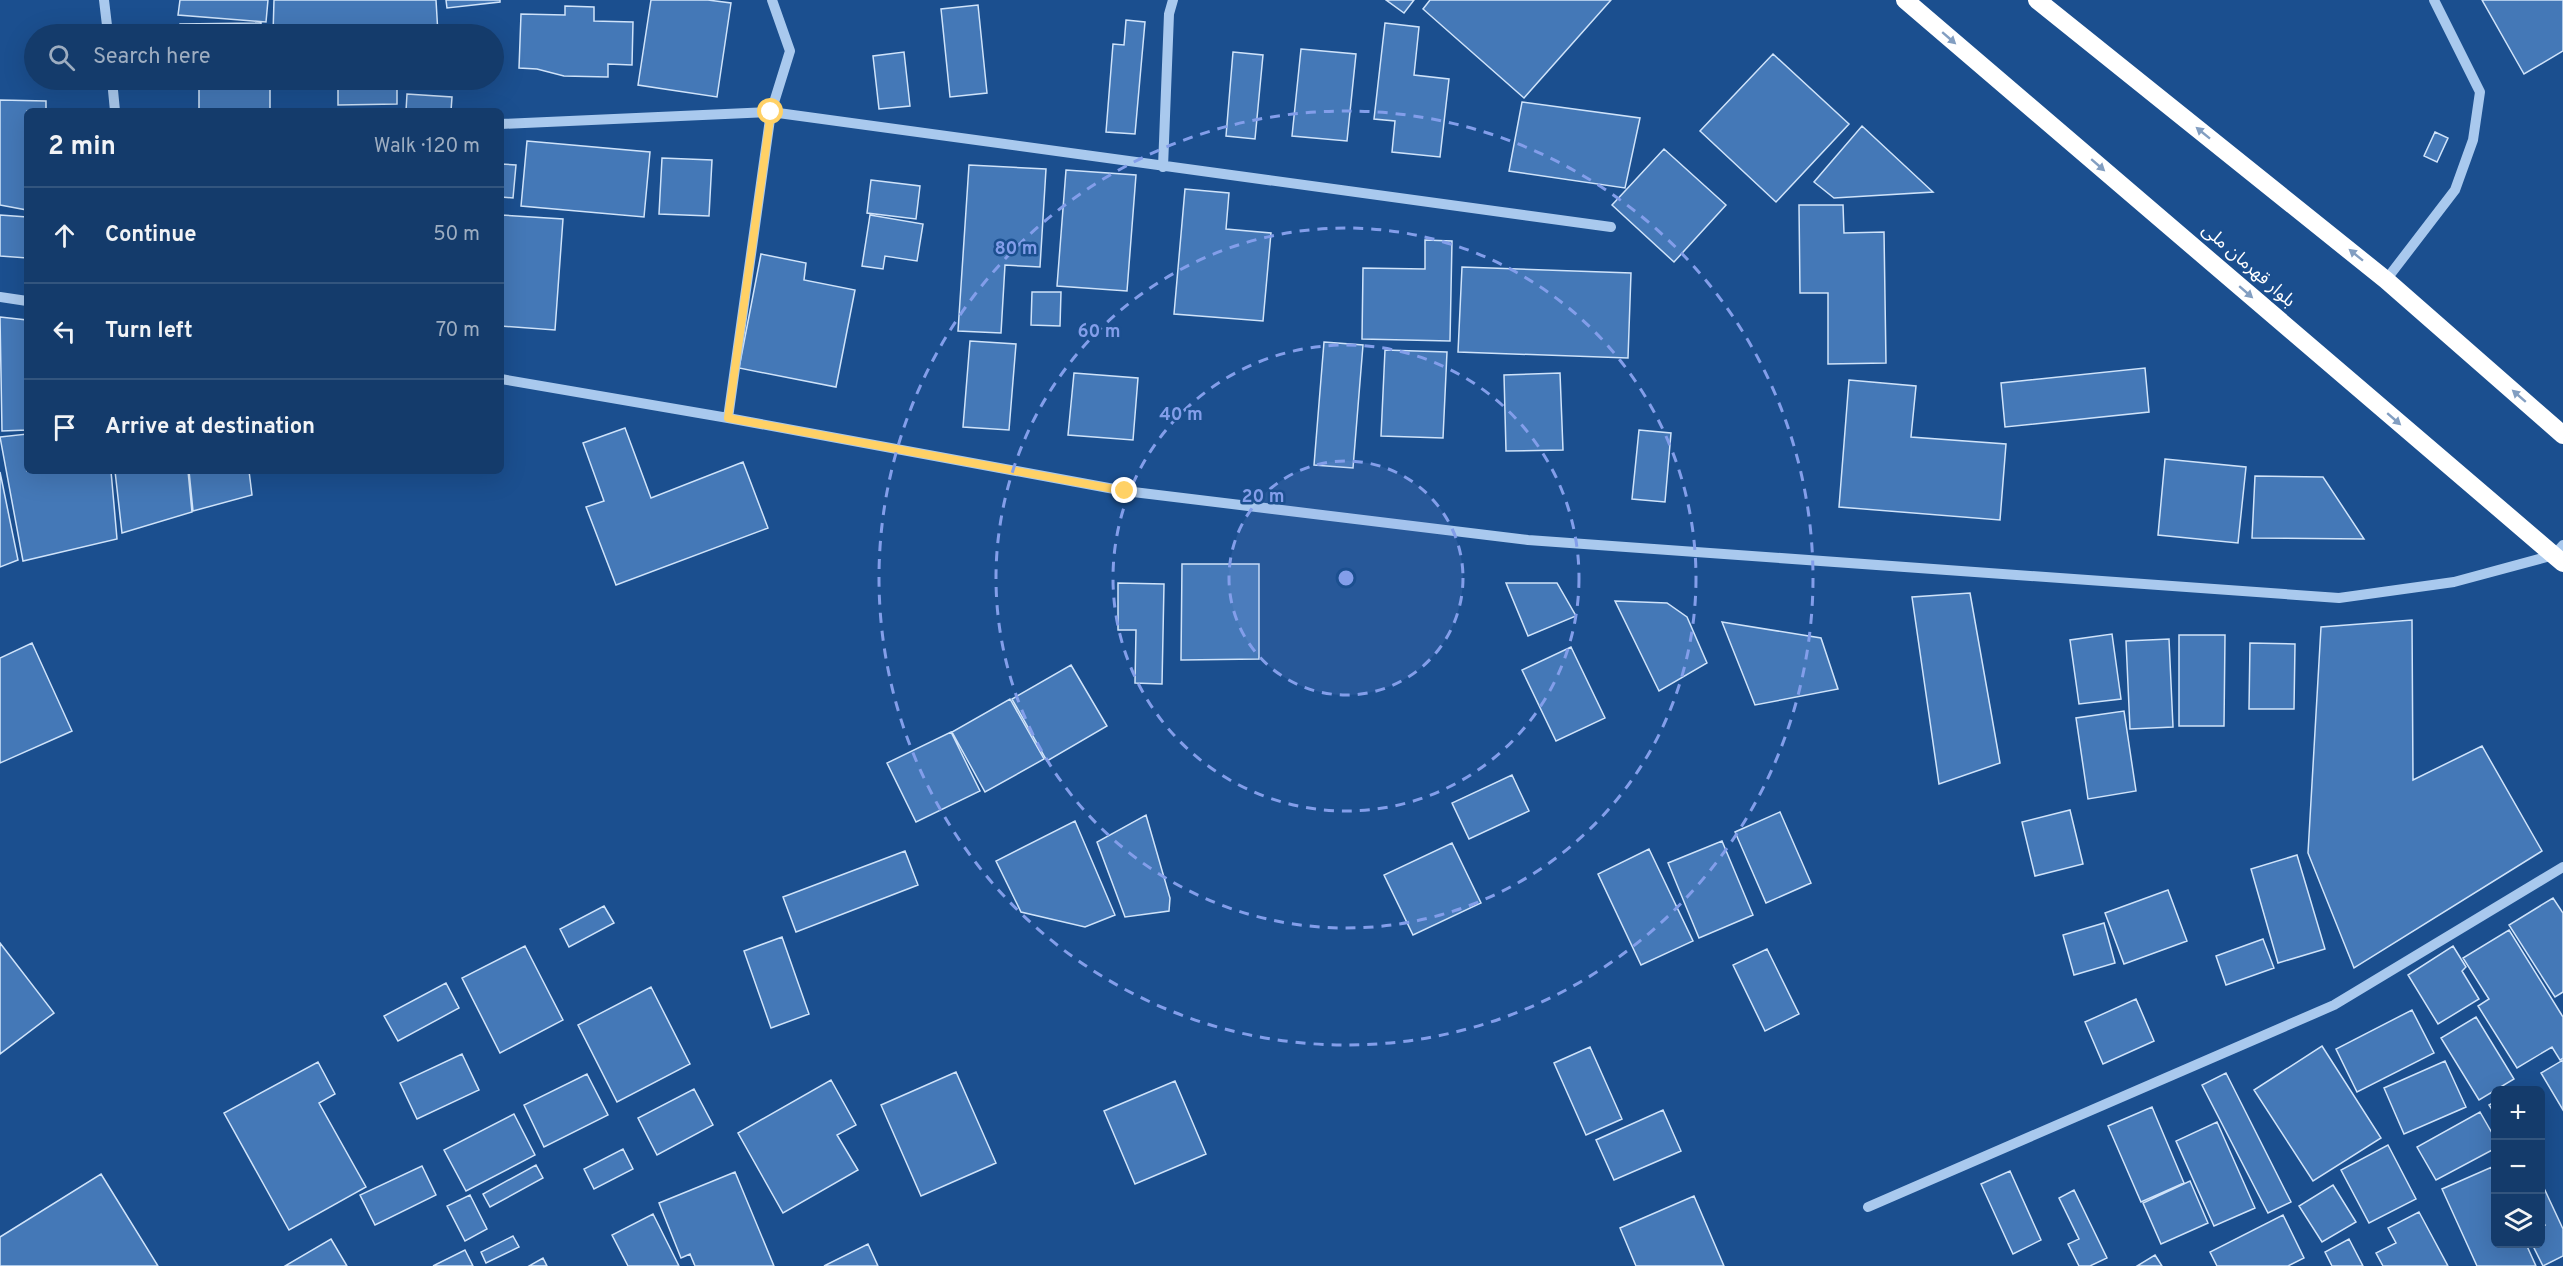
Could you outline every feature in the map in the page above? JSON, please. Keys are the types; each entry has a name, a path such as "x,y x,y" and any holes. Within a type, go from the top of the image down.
{"highway":[{"name":"بلوار قهرمان ملی","path":"1905,0 2560,554"},
{"path":"2037,0 2386,280 2563,435"}],"street":[{"path":"104,0 107,24"},
{"path":"728,418 771,112 790,51 772,0"},
{"path":"1163,167 1169,14 1173,0"},
{"path":"2386,280 2455,190 2473,140 2480,92 2434,0"},
{"path":"113,90 115,108"},
{"path":"504,124 771,112 1611,226"},
{"path":"0,297 24,301"},
{"path":"504,380 1125,491 1540,541 2339,598 2454,582 2560,554"},
{"path":"1868,1207 2334,1005 2563,867"}],"building":[{"path":"180,0 268,0 266,22 178,15"},
{"path":"274,0 436,0 437,24 273,24"},
{"path":"446,0 500,0 500,2 447,8"},
{"path":"651,0 708,0 731,3 717,97 638,85"},
{"path":"1386,0 1414,0 1404,13"},
{"path":"1430,0 1611,0 1524,98 1423,9"},
{"path":"2482,0 2563,0 2563,51 2524,74"},
{"path":"978,5 987,93 950,97 941,9"},
{"path":"565,6 594,7 594,21 633,22 632,65 608,64 608,77 564,76 537,69 519,68 521,14 565,15"},
{"path":"1126,20 1145,22 1135,134 1106,132 1113,44 1124,45"},
{"path":"261,23 261,24 180,24"},
{"path":"1385,23 1419,27 1414,75 1449,79 1440,157 1392,152 1395,121 1374,119"},
{"path":"1301,49 1356,54 1347,141 1292,136"},
{"path":"904,52 910,106 879,109 873,56"},
{"path":"1233,52 1263,55 1255,139 1226,136"},
{"path":"1773,54 1849,124 1776,202 1700,131"},
{"path":"199,90 270,90 270,108 199,108"},
{"path":"338,90 397,90 397,104 338,105"},
{"path":"407,94 452,97 451,108 406,108"},
{"path":"0,100 46,101 46,108 24,108 24,209 0,205"},
{"path":"1522,102 1640,118 1625,188 1509,171"},
{"path":"1862,126 1933,192 1834,198 1814,182"},
{"path":"2435,132 2448,138 2437,162 2424,156"},
{"path":"527,141 650,152 644,217 521,206"},
{"path":"1664,149 1726,205 1674,262 1612,205"},
{"path":"662,158 712,160 709,216 659,214"},
{"path":"504,164 516,165 513,198 504,197"},
{"path":"969,165 1046,169 1040,267 1005,265 1001,333 958,331"},
{"path":"1066,170 1136,175 1127,291 1057,286"},
{"path":"871,180 920,186 916,219 867,213"},
{"path":"1185,189 1229,193 1226,229 1271,233 1263,321 1174,314"},
{"path":"1799,205 1843,205 1844,233 1884,232 1886,363 1828,364 1828,293 1800,293"},
{"path":"0,215 24,217 24,258 0,256"},
{"path":"504,215 563,219 555,330 504,326"},
{"path":"870,215 923,224 917,261 885,256 883,269 862,266"},
{"path":"1425,240 1452,241 1450,341 1362,339 1363,268 1425,269"},
{"path":"761,254 806,263 804,280 855,290 836,387 739,368"},
{"path":"1462,267 1631,273 1628,358 1458,352"},
{"path":"1032,292 1061,292 1060,326 1031,325"},
{"path":"0,317 24,320 24,430 2,431"},
{"path":"970,341 1016,344 1009,430 963,427"},
{"path":"1324,342 1363,345 1353,468 1314,465"},
{"path":"1385,350 1447,352 1443,438 1381,436"},
{"path":"2145,368 2149,412 2005,427 2001,383"},
{"path":"1074,373 1138,378 1133,440 1068,435"},
{"path":"1560,373 1563,450 1506,451 1504,375"},
{"path":"1849,380 1916,386 1911,437 2006,444 2000,520 1839,507"},
{"path":"625,428 651,498 743,462 768,528 616,585 586,507 604,501 583,443"},
{"path":"1639,430 1671,433 1665,502 1632,499"},
{"path":"24,434 24,474 111,474 117,539 23,561 0,437"},
{"path":"2165,459 2246,467 2238,543 2158,535"},
{"path":"0,472 18,560 0,567"},
{"path":"115,474 188,474 192,512 122,533"},
{"path":"189,474 249,474 252,495 193,511"},
{"path":"2255,476 2323,477 2364,539 2252,538"},
{"path":"1182,564 1259,564 1259,659 1181,660"},
{"path":"1118,583 1164,584 1162,684 1135,683 1136,630 1118,630"},
{"path":"1506,583 1557,583 1576,616 1528,636"},
{"path":"1970,593 2000,763 1939,784 1912,597"},
{"path":"1615,601 1667,603 1687,617 1707,663 1659,691"},
{"path":"2412,620 2413,780 2482,746 2542,851 2354,968 2308,853 2321,627"},
{"path":"1722,622 1821,638 1838,689 1755,705"},
{"path":"2112,634 2121,699 2079,704 2070,640"},
{"path":"2179,635 2225,635 2224,726 2179,726"},
{"path":"2169,639 2173,727 2130,729 2126,641"},
{"path":"32,643 72,731 0,763 0,658"},
{"path":"2250,643 2295,644 2294,709 2249,709"},
{"path":"1571,647 1605,718 1556,741 1522,670"},
{"path":"1071,665 1107,726 1047,761 1012,699"},
{"path":"1010,699 1044,759 985,792 952,732"},
{"path":"2124,711 2136,791 2088,799 2076,718"},
{"path":"951,732 980,791 916,822 887,763"},
{"path":"1512,775 1529,811 1469,839 1452,803"},
{"path":"2070,810 2083,864 2035,876 2022,822"},
{"path":"1780,812 1811,883 1766,903 1735,832"},
{"path":"1146,815 1170,898 1169,911 1125,917 1097,842"},
{"path":"1075,821 1115,915 1085,927 1021,912 996,861"},
{"path":"1722,841 1753,915 1699,938 1668,863"},
{"path":"1452,843 1481,903 1413,935 1384,875"},
{"path":"1649,849 1693,941 1641,965 1598,874"},
{"path":"905,851 918,885 796,932 783,897"},
{"path":"2297,855 2325,949 2278,963 2251,869"},
{"path":"2168,890 2187,941 2124,964 2105,913"},
{"path":"2553,898 2563,913 2563,992 2555,997 2509,925"},
{"path":"604,906 614,923 569,947 560,929"},
{"path":"2104,923 2115,963 2074,975 2063,935"},
{"path":"2509,930 2563,1017 2563,1058 2560,1060 2552,1047 2517,1068 2478,1006 2489,999 2463,958"},
{"path":"782,937 809,1014 771,1028 744,951"},
{"path":"2263,939 2274,968 2226,985 2216,956"},
{"path":"0,943 54,1013 0,1054"},
{"path":"525,946 563,1020 500,1053 462,978"},
{"path":"2453,946 2466,967 2462,971 2479,999 2438,1024 2408,975"},
{"path":"1767,949 1799,1014 1765,1031 1733,965"},
{"path":"446,983 459,1008 398,1041 384,1016"},
{"path":"651,987 690,1064 617,1102 578,1025"},
{"path":"2136,999 2154,1041 2103,1064 2085,1022"},
{"path":"2412,1010 2434,1053 2357,1092 2336,1049"},
{"path":"2476,1017 2514,1079 2502,1086 2491,1086 2491,1093 2479,1100 2441,1038"},
{"path":"2322,1046 2381,1138 2313,1181 2254,1090"},
{"path":"1590,1047 1622,1119 1586,1135 1554,1063"},
{"path":"462,1054 479,1090 417,1119 400,1083"},
{"path":"2563,1060 2563,1110 2541,1073"},
{"path":"2445,1061 2466,1107 2404,1134 2384,1088"},
{"path":"318,1062 335,1094 319,1103 366,1187 289,1230 224,1113"},
{"path":"956,1072 996,1163 921,1196 881,1105"},
{"path":"2226,1073 2291,1202 2268,1213 2202,1085"},
{"path":"587,1074 608,1115 544,1147 524,1105"},
{"path":"831,1080 856,1125 837,1135 858,1170 783,1213 738,1133"},
{"path":"1175,1081 1206,1154 1135,1184 1104,1111"},
{"path":"694,1089 713,1125 657,1155 638,1118"},
{"path":"2152,1107 2184,1183 2141,1202 2108,1126"},
{"path":"1663,1110 1681,1151 1614,1180 1596,1140"},
{"path":"2480,1112 2491,1131 2491,1151 2436,1180 2417,1147"},
{"path":"514,1114 535,1155 466,1191 444,1150"},
{"path":"2217,1122 2255,1208 2214,1226 2176,1141"},
{"path":"2388,1145 2416,1199 2369,1223 2341,1170"},
{"path":"623,1149 633,1169 594,1189 584,1169"},
{"path":"536,1165 543,1178 490,1207 483,1194"},
{"path":"422,1166 436,1195 375,1225 360,1195"},
{"path":"2491,1167 2491,1248 2528,1248 2536,1266 2477,1266 2442,1189"},
{"path":"2010,1171 2041,1240 2013,1254 1981,1184"},
{"path":"735,1172 774,1266 695,1266 690,1254 681,1258 659,1203"},
{"path":"101,1174 158,1266 0,1266 0,1237"},
{"path":"2190,1181 2208,1223 2161,1244 2143,1203"},
{"path":"2333,1185 2356,1222 2322,1242 2299,1206"},
{"path":"2074,1190 2107,1258 2090,1266 2079,1266 2068,1244 2079,1239 2059,1198"},
{"path":"2545,1190 2563,1229 2563,1256 2543,1266 2534,1248 2545,1248"},
{"path":"470,1195 487,1229 465,1241 447,1206"},
{"path":"1694,1196 1724,1266 1636,1266 1620,1228"},
{"path":"2419,1212 2448,1266 2383,1266 2376,1253 2396,1243 2388,1228"},
{"path":"653,1214 679,1266 628,1266 612,1235"},
{"path":"2283,1215 2304,1258 2288,1266 2217,1266 2210,1252"},
{"path":"513,1236 519,1247 486,1263 481,1252"},
{"path":"331,1239 347,1266 285,1266"},
{"path":"2349,1239 2363,1266 2332,1266 2325,1252"},
{"path":"868,1244 878,1266 824,1266"},
{"path":"465,1250 473,1266 433,1266"},
{"path":"2155,1255 2162,1266 2137,1266"},
{"path":"543,1258 547,1266 529,1266"}],"route":[{"path":"771,112 728,418 1125,491"}]}
